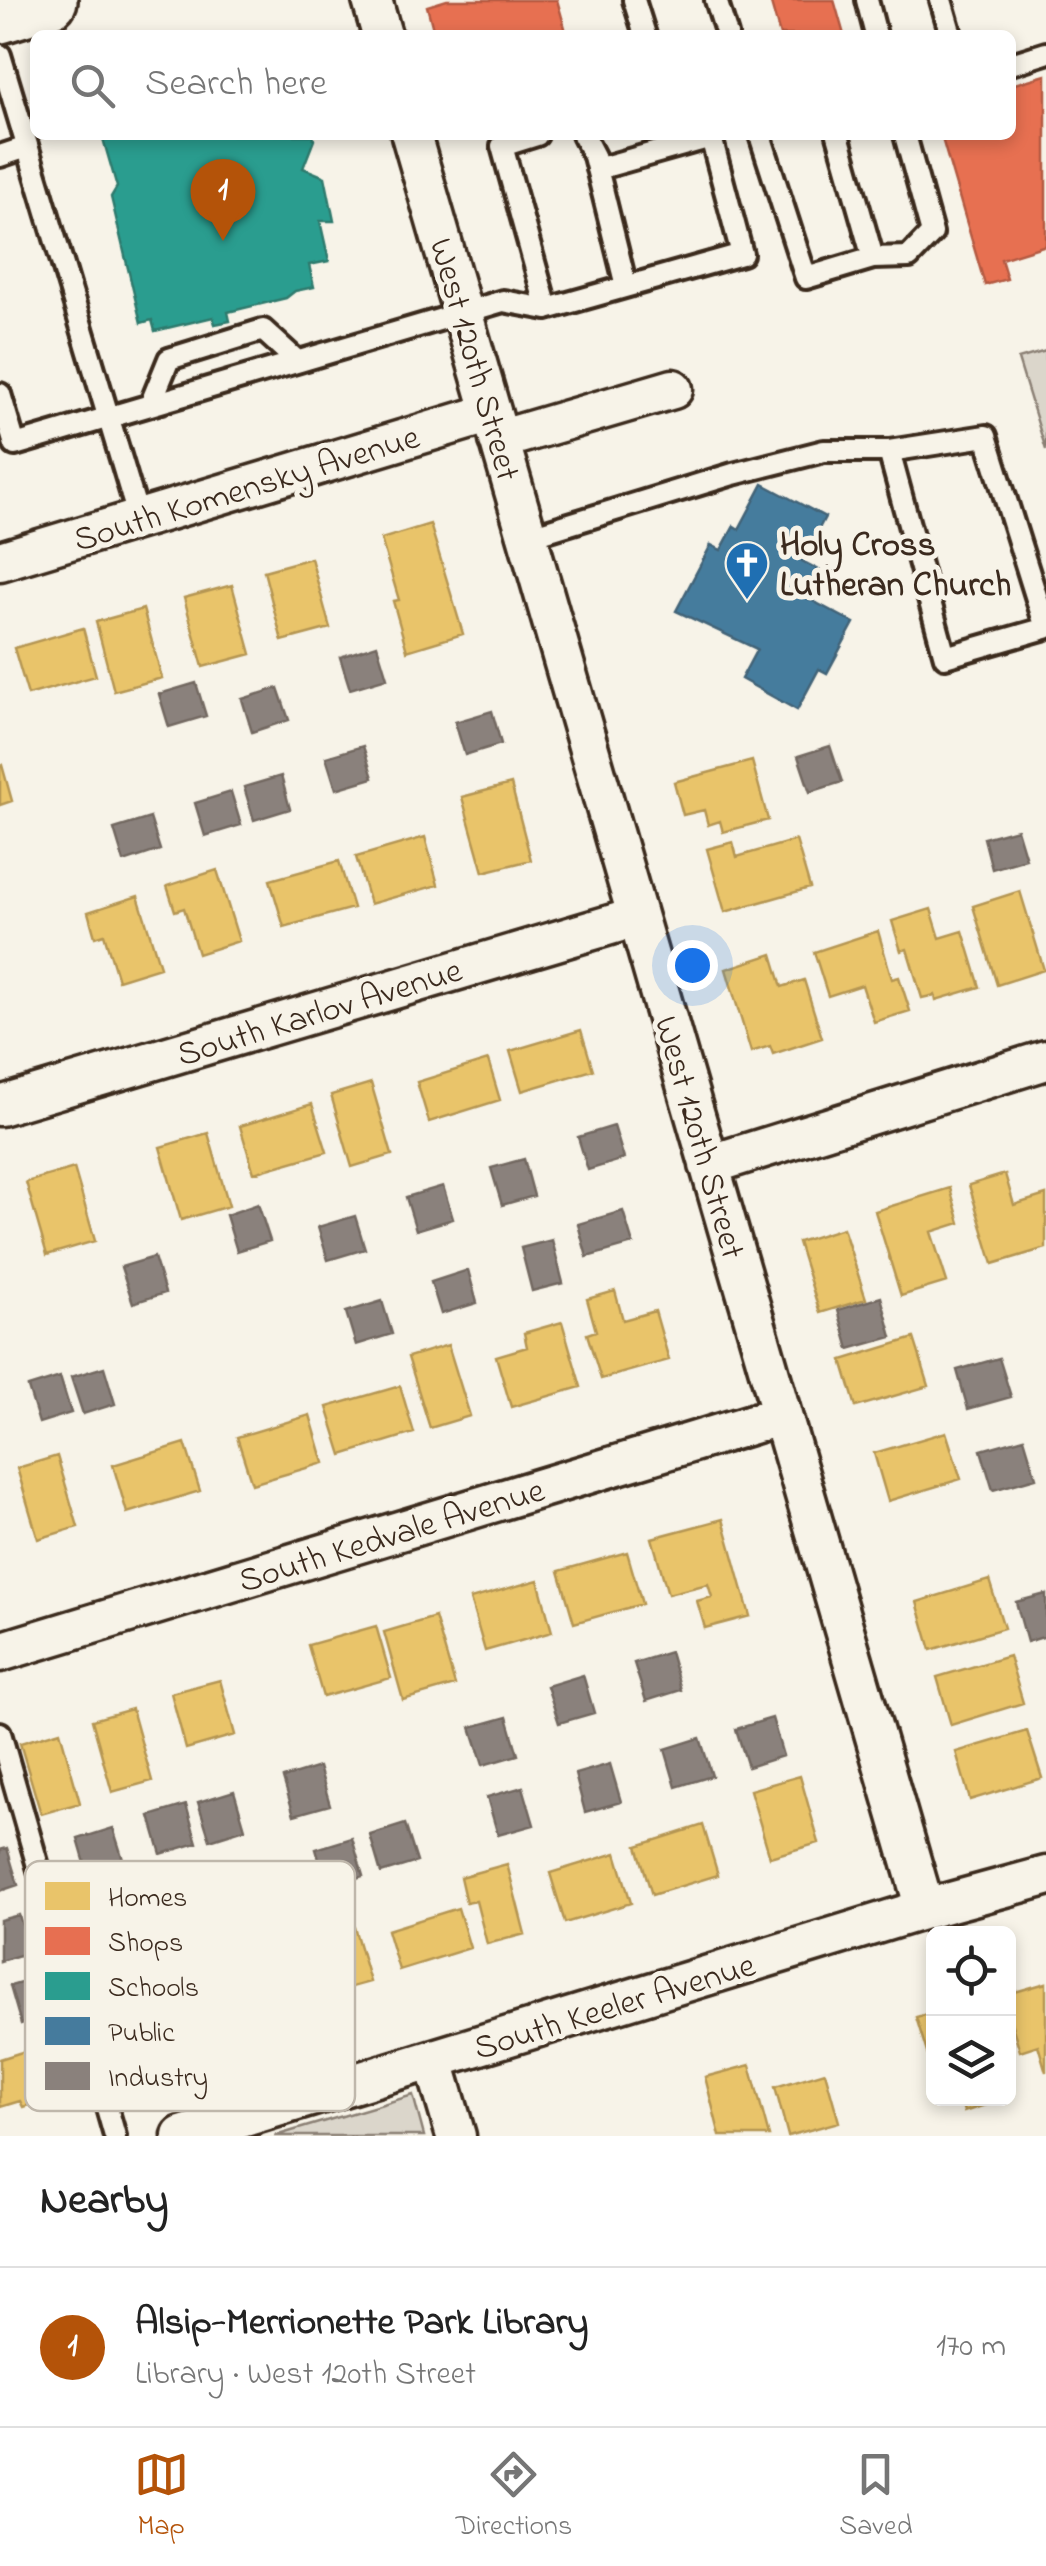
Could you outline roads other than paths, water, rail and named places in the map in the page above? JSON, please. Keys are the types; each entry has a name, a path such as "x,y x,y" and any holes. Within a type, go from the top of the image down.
{"main road":[{"path":"0,15 49,0"}],"street":[{"path":"372,0 381,30"},
{"name":"West 120th Street","path":"412,140 924,1909"},
{"name":"South Komensky Avenue","path":"0,561 139,519 495,427 673,388"},
{"name":"South Karlov Avenue","path":"0,1106 637,917"},
{"path":"709,1165 1046,1060"},
{"name":"South Kedvale Avenue","path":"0,1652 782,1416"},
{"name":"South Keeler Avenue","path":"355,2085 924,1909 1046,1876"},
{"path":"434,2061 456,2136"},
{"name":"South Keeler Avenue","path":"182,2136 266,2111"}],"lane":[{"path":"634,0 643,30"},
{"path":"716,0 726,30"},
{"path":"867,0 875,30"},
{"path":"940,0 949,30"},
{"path":"1016,62 1046,52"},
{"path":"0,55 139,519"},
{"path":"522,140 502,146 547,308"},
{"path":"585,140 597,169 626,286"},
{"path":"597,169 697,140"},
{"path":"0,394 15,445 503,301 547,308 742,254 712,140"},
{"path":"762,140 806,278 873,258 908,258 932,233 906,140"},
{"path":"839,140 873,258"},
{"path":"0,156 27,147"},
{"path":"151,403 169,359 263,330 297,361"},
{"path":"527,537 733,474 824,451 889,451 986,436 1046,628 945,657 889,451"},
{"path":"0,1732 37,1861"},
{"path":"108,2111 115,2136"}],"place":[{"name":"Alsip-Merrionette Park Library","path":"223,241"},
{"name":"Holy Cross Lutheran Church","path":"747,601"}]}
